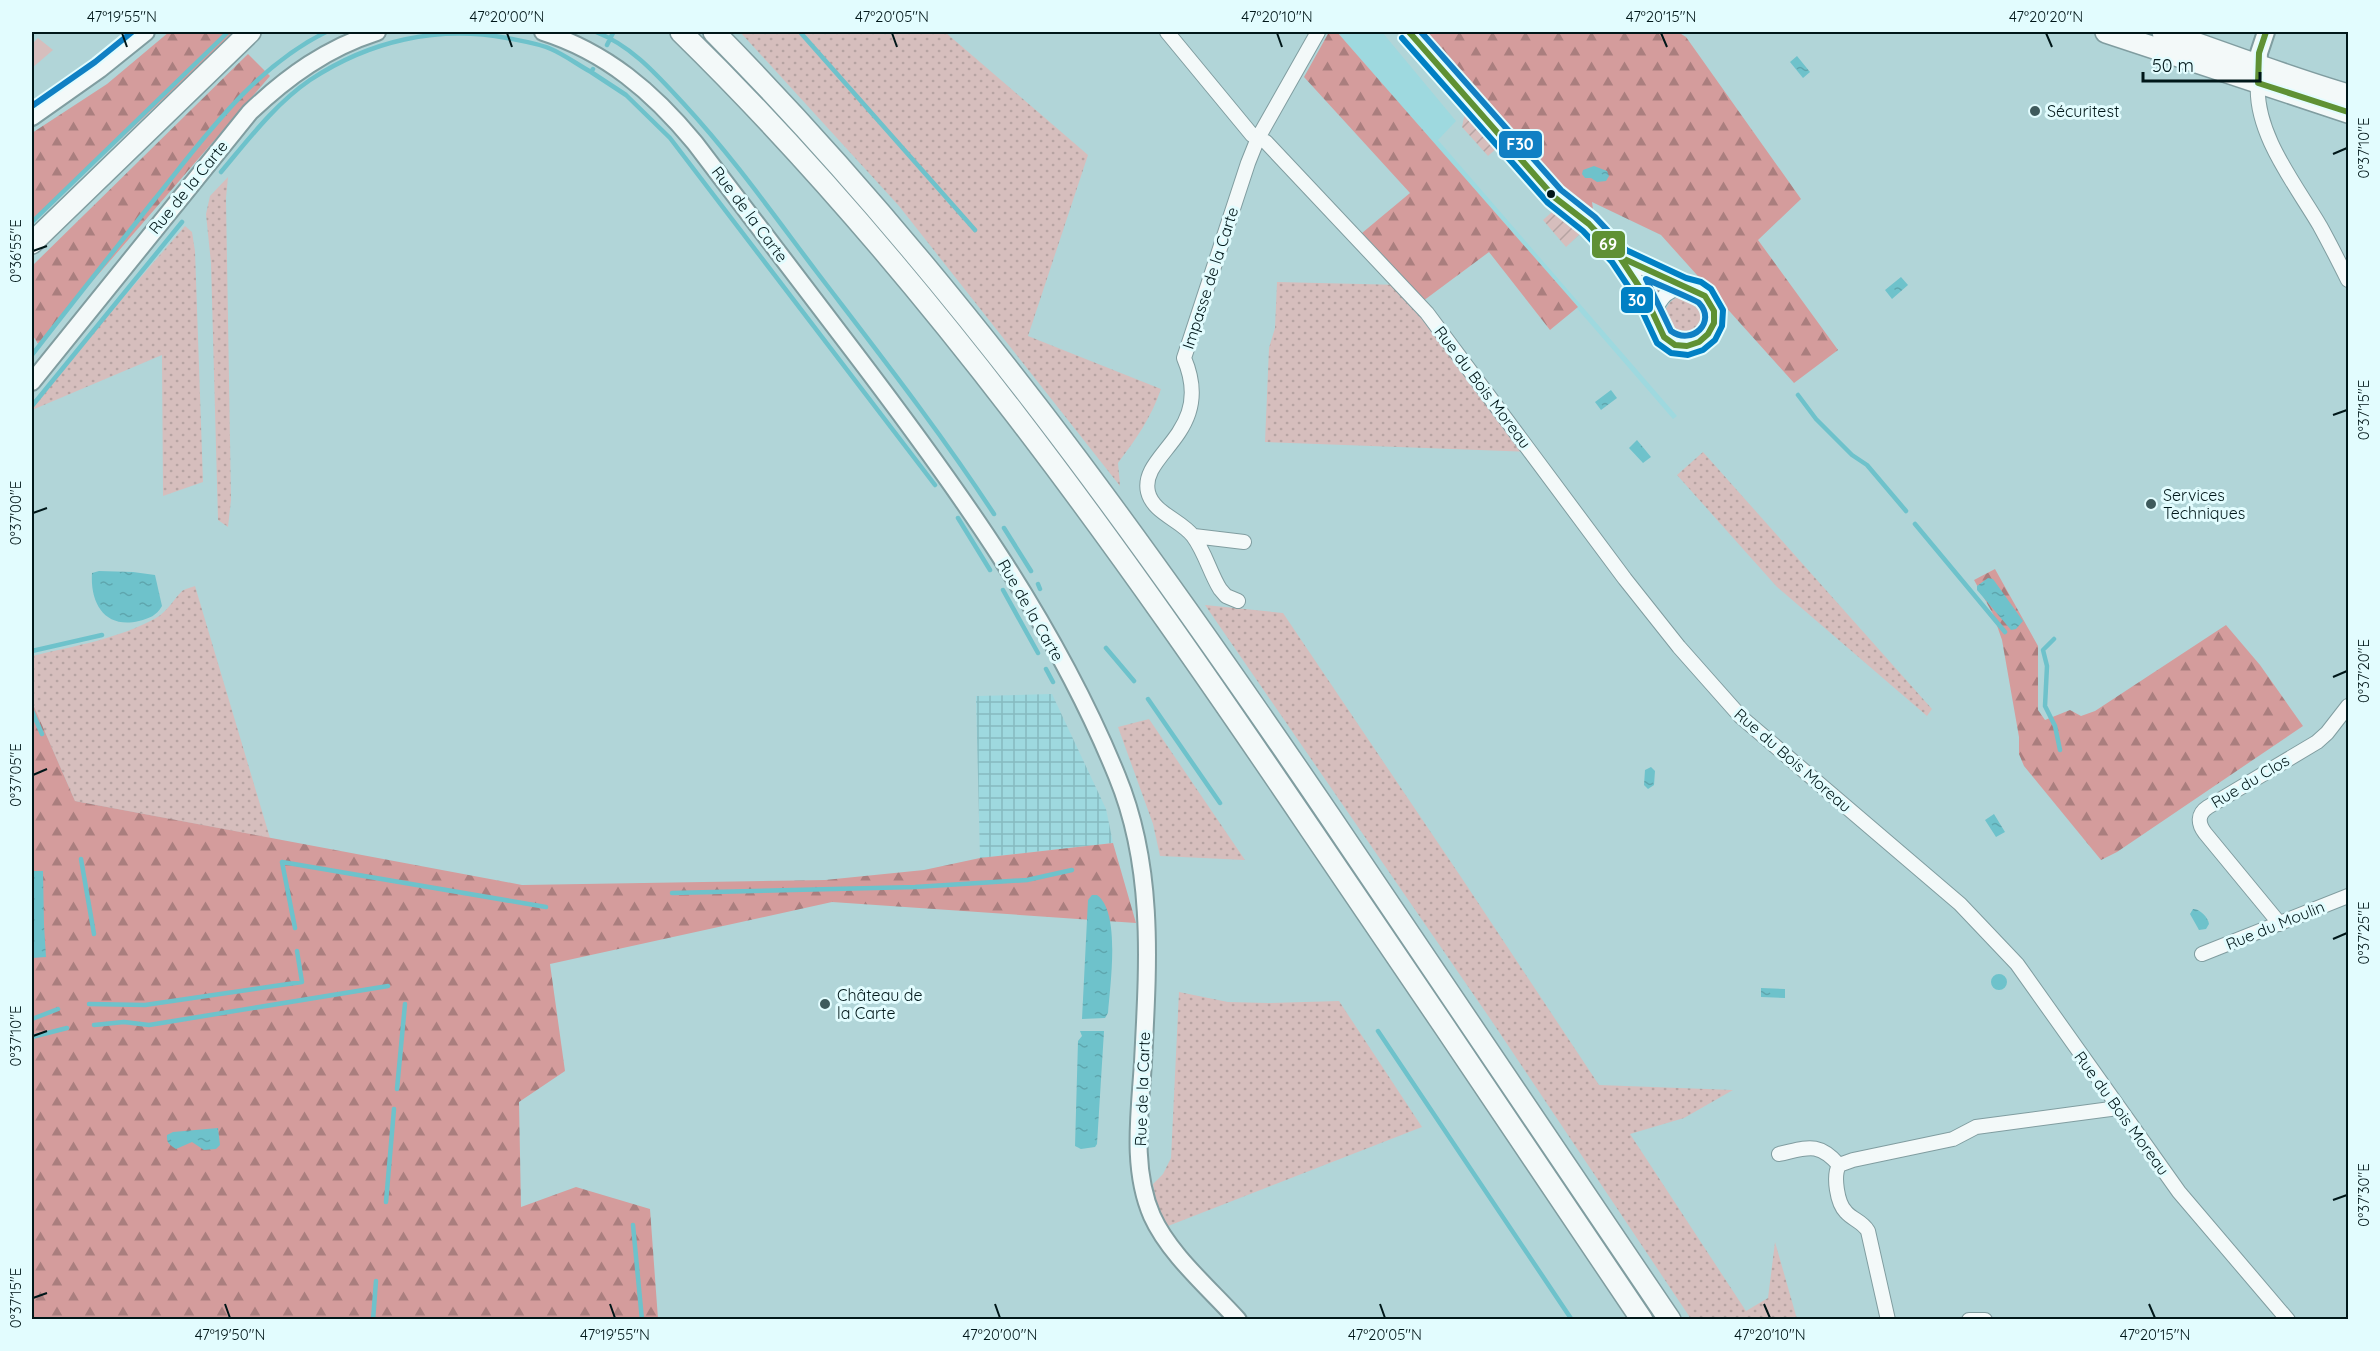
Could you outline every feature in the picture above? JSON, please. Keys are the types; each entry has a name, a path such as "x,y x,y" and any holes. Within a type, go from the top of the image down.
{"main road":[{"path":"32,243 250,32"},
{"path":"675,32 696,46"},
{"path":"681,32 770,123 879,245 970,356 1057,470 1227,706 1642,1320"},
{"path":"714,32 828,152 910,245 988,341 1082,464 1252,702 1670,1320"},
{"path":"2106,32 2257,74 2301,81 2349,95"},
{"path":"2163,32 2204,39 2257,74 2349,112"}],"street":[{"path":"32,117 100,69 146,32"},
{"name":"Rue de la Carte","path":"32,382 250,112 285,80 309,63 351,41 377,32"},
{"name":"Rue de la Carte","path":"543,32 586,49 626,74 662,105 695,143 942,469 1016,581 1078,692 1118,777 1141,851 1146,928 1146,976 1139,1130 1141,1168 1146,1199 1166,1239 1238,1320"},
{"name":"Rue du Bois Moreau","path":"1167,32 1252,135 1266,142 1427,313 1625,579 1679,647 1741,717 1965,909 2030,981 2179,1192 2288,1320"},
{"name":"Impasse de la Carte","path":"1240,596 1226,596 1220,589 1194,537 1154,504 1150,497 1148,484 1156,463 1182,430 1191,411 1192,393 1189,369 1184,358 1230,215 1258,138 1318,32"},
{"path":"1409,32 1551,194 1591,226 1622,258 1662,336 1678,346 1687,346 1704,339 1714,321 1714,311 1703,294 1622,258"},
{"path":"2266,32 2257,74 2257,102 2277,155 2349,280"},
{"path":"1655,319 1659,301 1666,294 1683,287"},
{"path":"1194,537 1244,542"},
{"name":"Rue du Clos","path":"2280,924 2205,833 2199,822 2200,814 2317,742 2349,706"},
{"name":"Rue du Moulin","path":"2202,954 2349,896"},
{"path":"1839,1165 1953,1139 1976,1127 2118,1108"},
{"path":"1779,1154 1816,1148 1830,1154 1839,1165"},
{"path":"1839,1165 1835,1176 1841,1204 1845,1212 1864,1224 1868,1231 1888,1320"},
{"path":"1969,1320 1985,1320"}],"shaded area":[{"path":"740,32 945,32 1088,155 1028,336 1161,389 1142,428 1118,463 1120,486 899,206"},
{"path":"1337,32 1382,32 1456,121 1438,140 1677,416 1673,419"},
{"path":"38,38 53,50 32,68 32,44"},
{"path":"1465,112 1497,148 1488,156 1462,127"},
{"path":"228,177 226,198 231,500 228,527 218,520 211,263 206,214 210,196"},
{"path":"1552,212 1563,218 1580,234 1566,247 1543,220"},
{"path":"185,226 192,232 195,251 203,482 163,496 162,355 32,410 32,403"},
{"path":"1634,268 1667,285 1654,299"},
{"path":"1277,282 1403,285 1532,452 1265,442 1269,348 1275,328"},
{"path":"1685,296 1700,302 1706,317 1700,332 1685,338 1670,332 1664,317 1670,302"},
{"path":"1703,452 1932,709 1927,716 1777,587 1677,475"},
{"path":"195,586 270,838 75,801 32,702 32,656 96,641 141,625 160,615 182,591"},
{"path":"1205,605 1283,613 1599,1085 1733,1090 1684,1118 1630,1134 1746,1311 1768,1298 1775,1242 1797,1319 1691,1319 1489,1017"},
{"path":"1052,694 1106,809 1113,843 980,858 976,696"},
{"path":"1149,719 1245,860 1160,856 1153,824 1118,727"},
{"path":"1179,992 1228,1002 1339,1001 1422,1127 1168,1226 1157,1207 1153,1184 1163,1174 1171,1158"}],"green space":[{"path":"169,32 235,32 32,222 32,133 107,84"},
{"path":"1329,32 1337,32 1578,307 1550,330 1489,252 1419,304 1356,238 1410,193 1304,77"},
{"path":"1423,32 1678,32 1686,37 1801,199 1758,240 1838,350 1794,383 1661,235 1592,202 1593,209 1560,190"},
{"path":"248,54 270,76 38,344 32,334 32,266"},
{"path":"1995,569 2038,646 2038,710 2045,720 2070,710 2081,716 2095,711 2226,625 2260,665 2303,726 2117,852 2101,860 2024,766 2019,754 2019,737 2002,640 1993,614 1974,580"},
{"path":"32,702 75,801 522,885 825,880 924,870 980,858 1113,843 1136,923 832,902 550,964 565,1071 519,1102 521,1207 576,1187 650,1209 658,1319 32,1319"}],"water":[{"path":"1797,56 1810,72 1803,78 1790,62"},
{"path":"1594,166 1607,171 1609,176 1606,181 1597,182 1591,178 1585,178 1582,174 1583,170"},
{"path":"1901,277 1908,285 1892,299 1885,290"},
{"path":"1611,390 1617,398 1601,410 1595,402"},
{"path":"1637,440 1651,457 1643,463 1629,448"},
{"path":"99,571 155,575 162,606 152,616 139,621 127,623 109,618 102,612 94,595 92,573"},
{"path":"1988,578 1993,579 2023,621 2016,629 2011,630 1977,590 1977,586"},
{"path":"1651,767 1655,771 1654,785 1648,789 1644,785 1645,770"},
{"path":"1994,814 2005,832 1996,837 1985,820"},
{"path":"32,871 43,871 46,957 32,958"},
{"path":"1092,895 1097,895 1104,904 1112,932 1108,1013 1105,1018 1082,1019 1088,900"},
{"path":"2193,909 2201,912 2207,919 2209,924 2206,929 2199,930 2190,914"},
{"path":"1996,974 2002,974 2007,982 2005,988 1996,990 1991,985 1991,979"},
{"path":"1761,988 1785,989 1785,998 1761,997"},
{"path":"1080,1031 1104,1031 1097,1144 1095,1147 1081,1149 1075,1146 1078,1041 1082,1036"},
{"path":"218,1128 220,1145 216,1149 204,1150 192,1142 176,1149 167,1140 167,1135 173,1132"}],"waterway":[{"path":"32,222 228,32"},
{"path":"32,355 231,106 275,65 326,32"},
{"path":"596,32 621,45 643,62 664,82 718,144 907,391 994,514"},
{"path":"800,32 975,230"},
{"path":"607,45 613,33"},
{"path":"221,172 274,111 297,90 333,66 380,46 429,35 481,34 546,47 591,72"},
{"path":"593,69 591,72 626,95 670,138 935,485"},
{"path":"32,406 182,222"},
{"path":"1798,395 1816,419 1852,455 1867,465 1906,511"},
{"path":"958,518 990,570"},
{"path":"1915,524 2005,632"},
{"path":"1004,528 1031,571"},
{"path":"1038,584 1040,589"},
{"path":"1003,590 1038,653"},
{"path":"32,651 102,635"},
{"path":"2054,639 2043,650 2047,666 2045,706 2055,726 2060,750"},
{"path":"1106,648 1134,681"},
{"path":"1046,669 1053,682"},
{"path":"1148,699 1220,803"},
{"path":"32,711 42,734"},
{"path":"81,859 94,934"},
{"path":"295,928 282,862 546,907"},
{"path":"672,893 915,887 1027,880 1072,870"},
{"path":"89,1004 145,1005 302,982 297,951"},
{"path":"94,1025 124,1022 149,1025 388,986"},
{"path":"397,1089 405,1004"},
{"path":"32,1019 58,1009"},
{"path":"32,1037 67,1028"},
{"path":"1378,1031 1572,1320"},
{"path":"386,1202 394,1109"},
{"path":"633,1225 642,1320"},
{"path":"373,1320 376,1281"}],"transit line":[{"name":"F30","path":"32,106 95,62 132,32"},
{"name":"69","path":"1409,32 1554,197 1589,224 1619,256 1644,294 1664,337 1675,345 1687,346 1699,342 1708,334 1714,323 1714,311 1705,296 1622,258"},
{"name":"F30","path":"1421,32 1561,190 1595,217 1626,250"},
{"name":"69","path":"2266,32 2259,53 2258,83 2348,112"},
{"name":"30","path":"1402,38 1548,203 1583,231 1612,262 1636,298 1657,343 1671,353 1688,355 1703,350 1715,340 1722,326 1723,310 1711,289 1701,282 1686,278 1626,250"},
{"name":"F30","path":"1646,279 1699,303 1704,310 1705,318 1700,330 1687,336 1671,331 1646,279"}],"place":[{"name":"Sécuritest","path":"2035,111"},
{"name":"Services Techniques","path":"2151,504"},
{"name":"Château de la Carte","path":"825,1004"}]}
